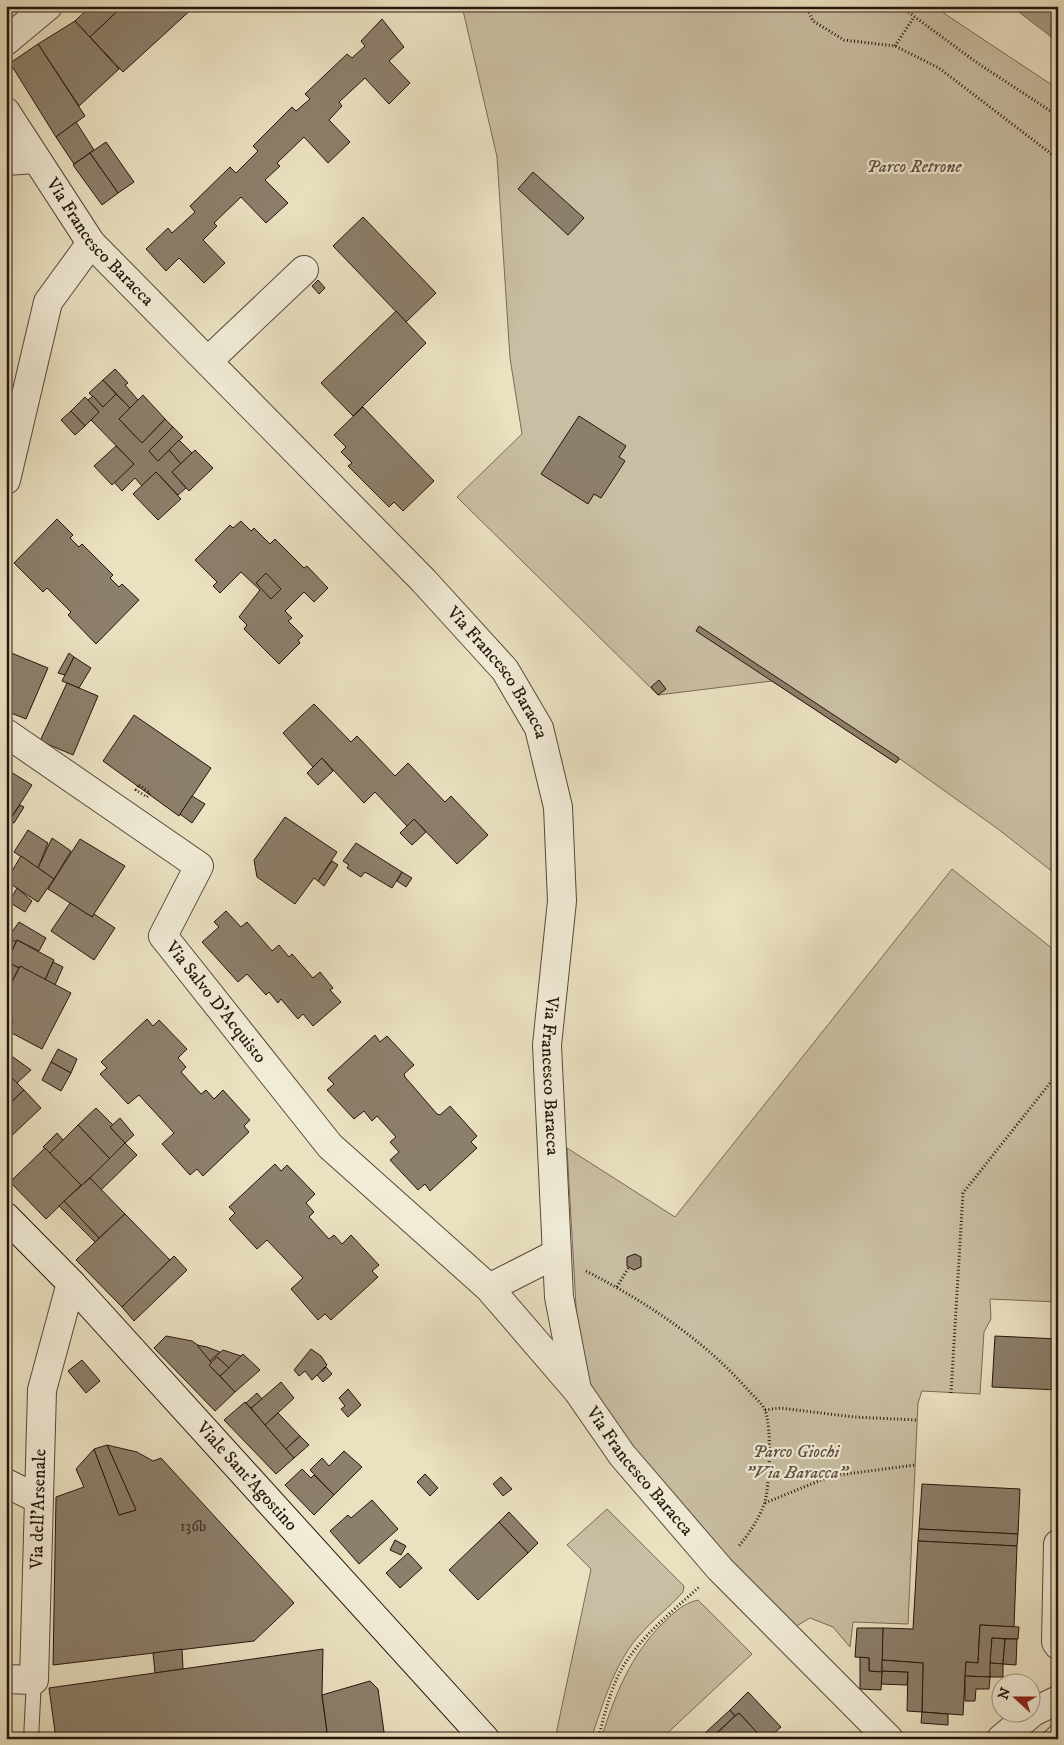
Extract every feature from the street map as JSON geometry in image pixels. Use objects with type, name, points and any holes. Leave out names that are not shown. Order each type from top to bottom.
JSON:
[{"type":"street","points":[[6,41],[48,6]]},
{"type":"street","name":"Via Francesco Baracca","points":[[6,112],[91,243],[423,580],[505,670],[539,728],[558,807],[562,901],[547,1044],[559,1297],[577,1390],[622,1455],[720,1569],[889,1739]]},
{"type":"street","points":[[6,162],[36,159]]},
{"type":"street","points":[[8,465],[48,302],[91,243]]},
{"type":"street","points":[[208,361],[304,270]]},
{"type":"street","name":"Via Salvo D'Acquisto","points":[[6,733],[199,866],[163,936],[330,1146],[489,1288]]},
{"type":"street","name":"Viale Sant'Agostino","points":[[6,1217],[71,1283],[485,1739]]},
{"type":"street","points":[[556,1254],[489,1288],[577,1390]]},
{"type":"street","name":"Via dell'Arsenale","points":[[34,1680],[42,1390],[71,1283]]},
{"type":"street","points":[[6,1483],[38,1499]]},
{"type":"street","points":[[1058,1544],[1056,1642],[1058,1645]]},
{"type":"street","points":[[6,1679],[34,1680]]},
{"type":"street","points":[[1001,1739],[1033,1712],[1058,1700]]},
{"type":"lane","name":"Via dell'Arsenale","points":[[31,1739],[34,1680]]},
{"type":"lane","points":[[1048,1739],[1058,1730]]},
{"type":"path","points":[[806,6],[813,21],[844,40],[895,46],[939,68],[1058,159]]},
{"type":"path","points":[[900,6],[976,62],[1058,116]]},
{"type":"path","points":[[895,46],[914,17]]},
{"type":"path","points":[[951,1393],[963,1193],[1058,1073]]},
{"type":"path","points":[[556,1254],[636,1297],[682,1330],[729,1368],[765,1410],[769,1463],[764,1504],[750,1533],[720,1569],[662,1620],[625,1663],[611,1696],[598,1739]]},
{"type":"path","points":[[617,1287],[629,1267]]},
{"type":"path","points":[[765,1410],[780,1408],[854,1417],[917,1420]]},
{"type":"path","points":[[764,1504],[831,1476],[915,1465]]},
{"type":"green space","name":"Parco Retrone","points":[[462,6],[933,6],[1058,89],[1058,876],[998,829],[900,759],[896,763],[772,681],[658,695],[457,497],[522,434],[510,358],[497,157]]},
{"type":"green space","name":"Parco Giochi \"Via Baracca\"","points":[[952,869],[1058,953],[1058,1302],[990,1299],[991,1319],[984,1332],[980,1394],[922,1391],[918,1403],[908,1624],[853,1622],[850,1647],[833,1627],[810,1618],[793,1628],[629,1460],[588,1395],[577,1324],[567,1148],[675,1217]]},
{"type":"green space","points":[[607,1509],[684,1586],[683,1592],[642,1632],[621,1661],[604,1699],[591,1739],[555,1739],[591,1569],[567,1545]]},
{"type":"green space","points":[[698,1600],[752,1654],[661,1739],[601,1739],[618,1692],[641,1649],[675,1612],[683,1606]]},
{"type":"shaded area","points":[[1011,6],[1058,6],[1058,42]]},
{"type":"building","points":[[91,6],[123,6],[90,37],[75,21]]},
{"type":"building","points":[[123,6],[195,6],[123,72],[90,37]]},
{"type":"building","points":[[382,19],[404,47],[389,61],[410,83],[389,104],[365,78],[339,102],[342,106],[329,120],[350,142],[328,163],[304,137],[277,163],[280,166],[265,180],[288,203],[266,223],[241,197],[214,223],[217,226],[203,240],[225,263],[204,283],[179,258],[166,271],[146,249],[168,228],[172,233],[195,212],[190,206],[230,167],[236,173],[258,151],[253,146],[292,107],[296,111],[310,99],[305,94],[347,54],[352,58],[365,46],[361,41]]},
{"type":"building","points":[[75,21],[119,69],[79,106],[38,44]]},
{"type":"building","points":[[38,44],[85,116],[56,137],[10,63]]},
{"type":"building","points":[[76,122],[94,150],[74,164],[56,137]]},
{"type":"building","points":[[106,142],[134,182],[118,193],[90,153]]},
{"type":"building","points":[[90,153],[118,193],[102,205],[73,165]]},
{"type":"building","points":[[533,172],[584,218],[568,235],[518,189]]},
{"type":"building","points":[[363,217],[436,293],[406,322],[333,246]]},
{"type":"building","points":[[318,280],[325,288],[319,294],[312,286]]},
{"type":"building","points":[[396,311],[426,343],[353,416],[321,383]]},
{"type":"building","points":[[115,369],[128,383],[125,385],[138,400],[130,408],[103,380]]},
{"type":"building","points":[[103,380],[116,394],[103,407],[89,393]]},
{"type":"building","points":[[116,394],[130,408],[119,419],[142,443],[165,419],[173,427],[149,451],[158,461],[169,450],[181,464],[172,472],[186,488],[178,495],[156,472],[142,486],[135,478],[122,491],[114,482],[134,464],[91,420],[99,412],[88,400],[93,396],[103,407]]},
{"type":"building","points":[[143,395],[165,419],[142,443],[119,419]]},
{"type":"building","points":[[85,397],[99,412],[85,426],[71,411]]},
{"type":"building","points":[[363,407],[434,481],[403,511],[394,502],[389,507],[348,466],[352,463],[341,452],[346,447],[334,435]]},
{"type":"building","points":[[71,411],[85,426],[75,435],[61,420]]},
{"type":"building","points":[[579,416],[626,446],[619,457],[625,461],[601,498],[594,494],[588,504],[541,474]]},
{"type":"building","points":[[173,427],[183,437],[158,461],[149,451]]},
{"type":"building","points":[[179,440],[192,453],[181,464],[169,450]]},
{"type":"building","points":[[116,446],[134,464],[112,485],[94,466]]},
{"type":"building","points":[[195,450],[213,468],[189,491],[172,472]]},
{"type":"building","points":[[156,472],[181,499],[158,520],[133,494]]},
{"type":"building","points":[[57,519],[73,535],[70,538],[79,547],[82,544],[113,575],[110,578],[119,587],[122,584],[139,600],[96,644],[68,615],[71,612],[47,588],[43,592],[14,563]]},
{"type":"building","points":[[241,521],[251,531],[254,528],[270,544],[275,539],[304,568],[307,566],[328,588],[314,602],[304,592],[285,611],[292,618],[288,621],[303,636],[298,640],[300,643],[279,664],[244,629],[247,625],[239,617],[260,590],[241,572],[220,593],[213,586],[217,582],[195,560],[230,525],[233,528]]},
{"type":"building","points":[[266,573],[281,589],[271,599],[256,583]]},
{"type":"building","points":[[699,626],[899,758],[896,763],[696,631]]},
{"type":"building","points":[[9,652],[48,668],[26,719],[6,711],[6,658]]},
{"type":"building","points":[[69,653],[74,657],[65,675],[58,673]]},
{"type":"building","points":[[74,657],[91,668],[79,688],[62,681]]},
{"type":"building","points":[[659,680],[666,689],[658,695],[651,687]]},
{"type":"building","points":[[67,683],[98,696],[73,755],[40,741]]},
{"type":"building","points":[[314,704],[351,742],[357,736],[395,776],[408,763],[445,802],[451,796],[488,835],[457,864],[414,819],[407,826],[375,792],[364,803],[322,758],[313,767],[283,733]]},
{"type":"building","points":[[134,715],[211,768],[179,816],[103,761]]},
{"type":"building","points":[[322,758],[333,771],[318,785],[307,773]]},
{"type":"building","points":[[6,769],[32,785],[6,826]]},
{"type":"building","points":[[192,796],[205,804],[192,823],[180,814]]},
{"type":"building","points":[[20,805],[24,807],[14,823],[9,821]]},
{"type":"building","points":[[285,817],[337,852],[318,881],[314,878],[295,904],[257,877],[254,860]]},
{"type":"building","points":[[414,819],[426,832],[412,845],[400,833]]},
{"type":"building","points":[[28,830],[48,843],[38,868],[14,852]]},
{"type":"building","points":[[52,838],[71,851],[54,879],[38,868]]},
{"type":"building","points":[[80,839],[125,866],[92,917],[48,889]]},
{"type":"building","points":[[356,843],[402,872],[392,888],[365,872],[361,877],[347,868],[349,865],[343,861]]},
{"type":"building","points":[[21,856],[54,879],[38,902],[6,881]]},
{"type":"building","points":[[332,861],[338,865],[324,886],[318,881]]},
{"type":"building","points":[[402,872],[412,878],[406,887],[397,881]]},
{"type":"building","points":[[17,888],[32,901],[25,912],[9,902]]},
{"type":"building","points":[[70,903],[92,917],[94,914],[115,928],[94,960],[51,931]]},
{"type":"building","points":[[226,911],[241,927],[247,922],[272,951],[279,945],[289,957],[292,954],[313,978],[320,972],[333,988],[330,990],[341,1002],[313,1026],[303,1014],[298,1019],[281,999],[278,1003],[269,992],[266,995],[247,974],[238,982],[202,942],[219,927],[214,922]]},
{"type":"building","points":[[19,922],[46,938],[39,951],[6,936],[8,930],[12,932]]},
{"type":"building","points":[[6,936],[16,942],[6,964]]},
{"type":"building","points":[[17,940],[54,960],[45,980],[7,962]]},
{"type":"building","points":[[7,962],[19,968],[9,987],[6,985]]},
{"type":"building","points":[[53,962],[63,967],[55,985],[45,980]]},
{"type":"building","points":[[20,966],[71,993],[42,1049],[8,1031],[13,1021],[6,1018],[6,994]]},
{"type":"building","points":[[147,1019],[153,1026],[159,1020],[187,1049],[178,1058],[186,1067],[181,1072],[201,1094],[206,1090],[214,1099],[223,1090],[250,1120],[244,1126],[249,1132],[203,1176],[197,1169],[190,1175],[162,1144],[174,1133],[139,1095],[128,1104],[100,1074],[107,1068],[101,1062]]},
{"type":"building","points":[[375,1035],[380,1042],[387,1036],[414,1065],[404,1074],[405,1077],[437,1114],[440,1115],[450,1106],[477,1136],[471,1142],[477,1148],[430,1191],[425,1184],[418,1190],[390,1160],[399,1152],[390,1142],[396,1137],[377,1116],[372,1121],[364,1111],[354,1119],[327,1090],[334,1084],[328,1078]]},
{"type":"building","points":[[58,1049],[77,1059],[71,1073],[51,1062]]},
{"type":"building","points":[[6,1052],[31,1070],[17,1083],[6,1072]]},
{"type":"building","points":[[51,1062],[71,1073],[61,1091],[42,1080]]},
{"type":"building","points":[[6,1072],[24,1090],[6,1107]]},
{"type":"building","points":[[24,1090],[41,1108],[6,1141],[6,1107]]},
{"type":"building","points":[[96,1108],[113,1125],[110,1127],[125,1143],[110,1159],[78,1125]]},
{"type":"building","points":[[120,1118],[134,1135],[125,1143],[110,1127]]},
{"type":"building","points":[[78,1125],[110,1159],[81,1186],[50,1153]]},
{"type":"building","points":[[57,1133],[63,1140],[50,1153],[43,1147]]},
{"type":"building","points":[[125,1143],[137,1155],[101,1190],[90,1178]]},
{"type":"building","points":[[45,1148],[81,1185],[46,1219],[10,1182]]},
{"type":"building","points":[[275,1164],[281,1171],[287,1165],[315,1194],[306,1203],[314,1212],[309,1217],[329,1239],[334,1235],[342,1244],[351,1235],[379,1265],[372,1271],[378,1277],[331,1320],[325,1314],[318,1320],[291,1289],[303,1278],[267,1240],[257,1249],[229,1219],[235,1213],[229,1207]]},
{"type":"building","points":[[90,1178],[125,1214],[99,1238],[64,1201]]},
{"type":"building","points":[[64,1201],[99,1238],[95,1242],[59,1206]]},
{"type":"building","points":[[125,1214],[170,1260],[122,1307],[76,1260]]},
{"type":"building","points":[[635,1254],[641,1257],[641,1267],[634,1270],[627,1266],[627,1257]]},
{"type":"building","points":[[174,1256],[187,1270],[134,1321],[122,1307]]},
{"type":"building","points":[[166,1336],[192,1341],[199,1346],[212,1363],[209,1365],[235,1392],[215,1411],[154,1348]]},
{"type":"building","points":[[995,1336],[1058,1339],[1058,1390],[992,1387]]},
{"type":"building","points":[[197,1345],[207,1347],[220,1352],[210,1361]]},
{"type":"building","points":[[311,1349],[321,1356],[327,1365],[312,1380],[305,1371],[299,1376],[294,1370]]},
{"type":"building","points":[[223,1350],[241,1356],[229,1368],[217,1357],[212,1363],[210,1361]]},
{"type":"building","points":[[243,1354],[260,1370],[235,1392],[220,1376]]},
{"type":"building","points":[[217,1357],[229,1368],[220,1376],[209,1365]]},
{"type":"building","points":[[82,1360],[100,1381],[86,1393],[68,1371]]},
{"type":"building","points":[[326,1367],[332,1374],[323,1382],[317,1375]]},
{"type":"building","points":[[281,1382],[294,1398],[265,1425],[251,1408]]},
{"type":"building","points":[[348,1389],[361,1405],[348,1417],[341,1409],[345,1406],[339,1398]]},
{"type":"building","points":[[257,1393],[262,1399],[251,1408],[246,1403]]},
{"type":"building","points":[[245,1402],[294,1458],[276,1474],[224,1420]]},
{"type":"building","points":[[278,1413],[300,1436],[286,1449],[265,1425]]},
{"type":"building","points":[[300,1436],[309,1445],[294,1458],[286,1449]]},
{"type":"building","points":[[107,1445],[137,1452],[153,1461],[161,1458],[294,1603],[254,1641],[53,1665],[56,1497],[84,1487],[76,1469],[94,1449],[119,1515],[136,1510]]},
{"type":"building","points":[[107,1445],[136,1510],[119,1515],[94,1449]]},
{"type":"building","points":[[344,1451],[362,1467],[334,1495],[310,1470],[322,1458],[329,1466]]},
{"type":"building","points":[[302,1469],[311,1478],[314,1475],[334,1495],[314,1515],[285,1485]]},
{"type":"building","points":[[425,1474],[438,1488],[430,1496],[417,1482]]},
{"type":"building","points":[[501,1477],[512,1489],[503,1496],[493,1484]]},
{"type":"building","points":[[922,1484],[1020,1489],[1018,1534],[919,1529]]},
{"type":"building","points":[[372,1500],[398,1529],[359,1564],[330,1531],[348,1515],[351,1518]]},
{"type":"building","points":[[509,1512],[538,1543],[528,1553],[499,1522]]},
{"type":"building","points":[[499,1522],[528,1553],[478,1600],[449,1570]]},
{"type":"building","points":[[919,1529],[1018,1534],[1017,1546],[918,1541]]},
{"type":"building","points":[[395,1540],[406,1546],[401,1555],[390,1550]]},
{"type":"building","points":[[918,1541],[1017,1546],[1014,1627],[980,1625],[978,1663],[966,1662],[963,1715],[922,1712],[923,1663],[881,1660],[883,1628],[913,1629]]},
{"type":"building","points":[[408,1553],[422,1568],[400,1588],[386,1573]]},
{"type":"building","points":[[980,1625],[1019,1627],[1018,1639],[992,1638],[990,1677],[965,1676],[966,1662],[978,1663]]},
{"type":"building","points":[[857,1628],[883,1628],[882,1671],[908,1672],[907,1685],[881,1684],[882,1672],[869,1671],[869,1658],[855,1657]]},
{"type":"building","points":[[992,1638],[1005,1639],[1003,1664],[990,1663]]},
{"type":"building","points":[[1005,1639],[1017,1639],[1016,1665],[1003,1664]]},
{"type":"building","points":[[182,1649],[183,1669],[155,1673],[153,1653]]},
{"type":"building","points":[[323,1649],[322,1695],[328,1739],[56,1739],[49,1688]]},
{"type":"building","points":[[860,1657],[869,1658],[869,1671],[882,1672],[881,1690],[860,1689]]},
{"type":"building","points":[[882,1660],[923,1663],[922,1712],[907,1711],[908,1672],[882,1671]]},
{"type":"building","points":[[990,1663],[1003,1664],[1003,1672],[992,1672],[992,1677],[990,1677]]},
{"type":"building","points":[[965,1676],[990,1677],[989,1689],[976,1689],[975,1701],[965,1701]]},
{"type":"building","points":[[370,1681],[378,1689],[385,1739],[328,1739],[322,1695]]},
{"type":"building","points":[[748,1692],[781,1727],[768,1739],[763,1739],[739,1713],[735,1716],[730,1710]]},
{"type":"building","points":[[730,1710],[735,1716],[710,1739],[705,1733]]},
{"type":"building","points":[[922,1712],[948,1714],[948,1725],[921,1723]]},
{"type":"building","points":[[739,1713],[763,1739],[711,1739],[735,1716]]}]
